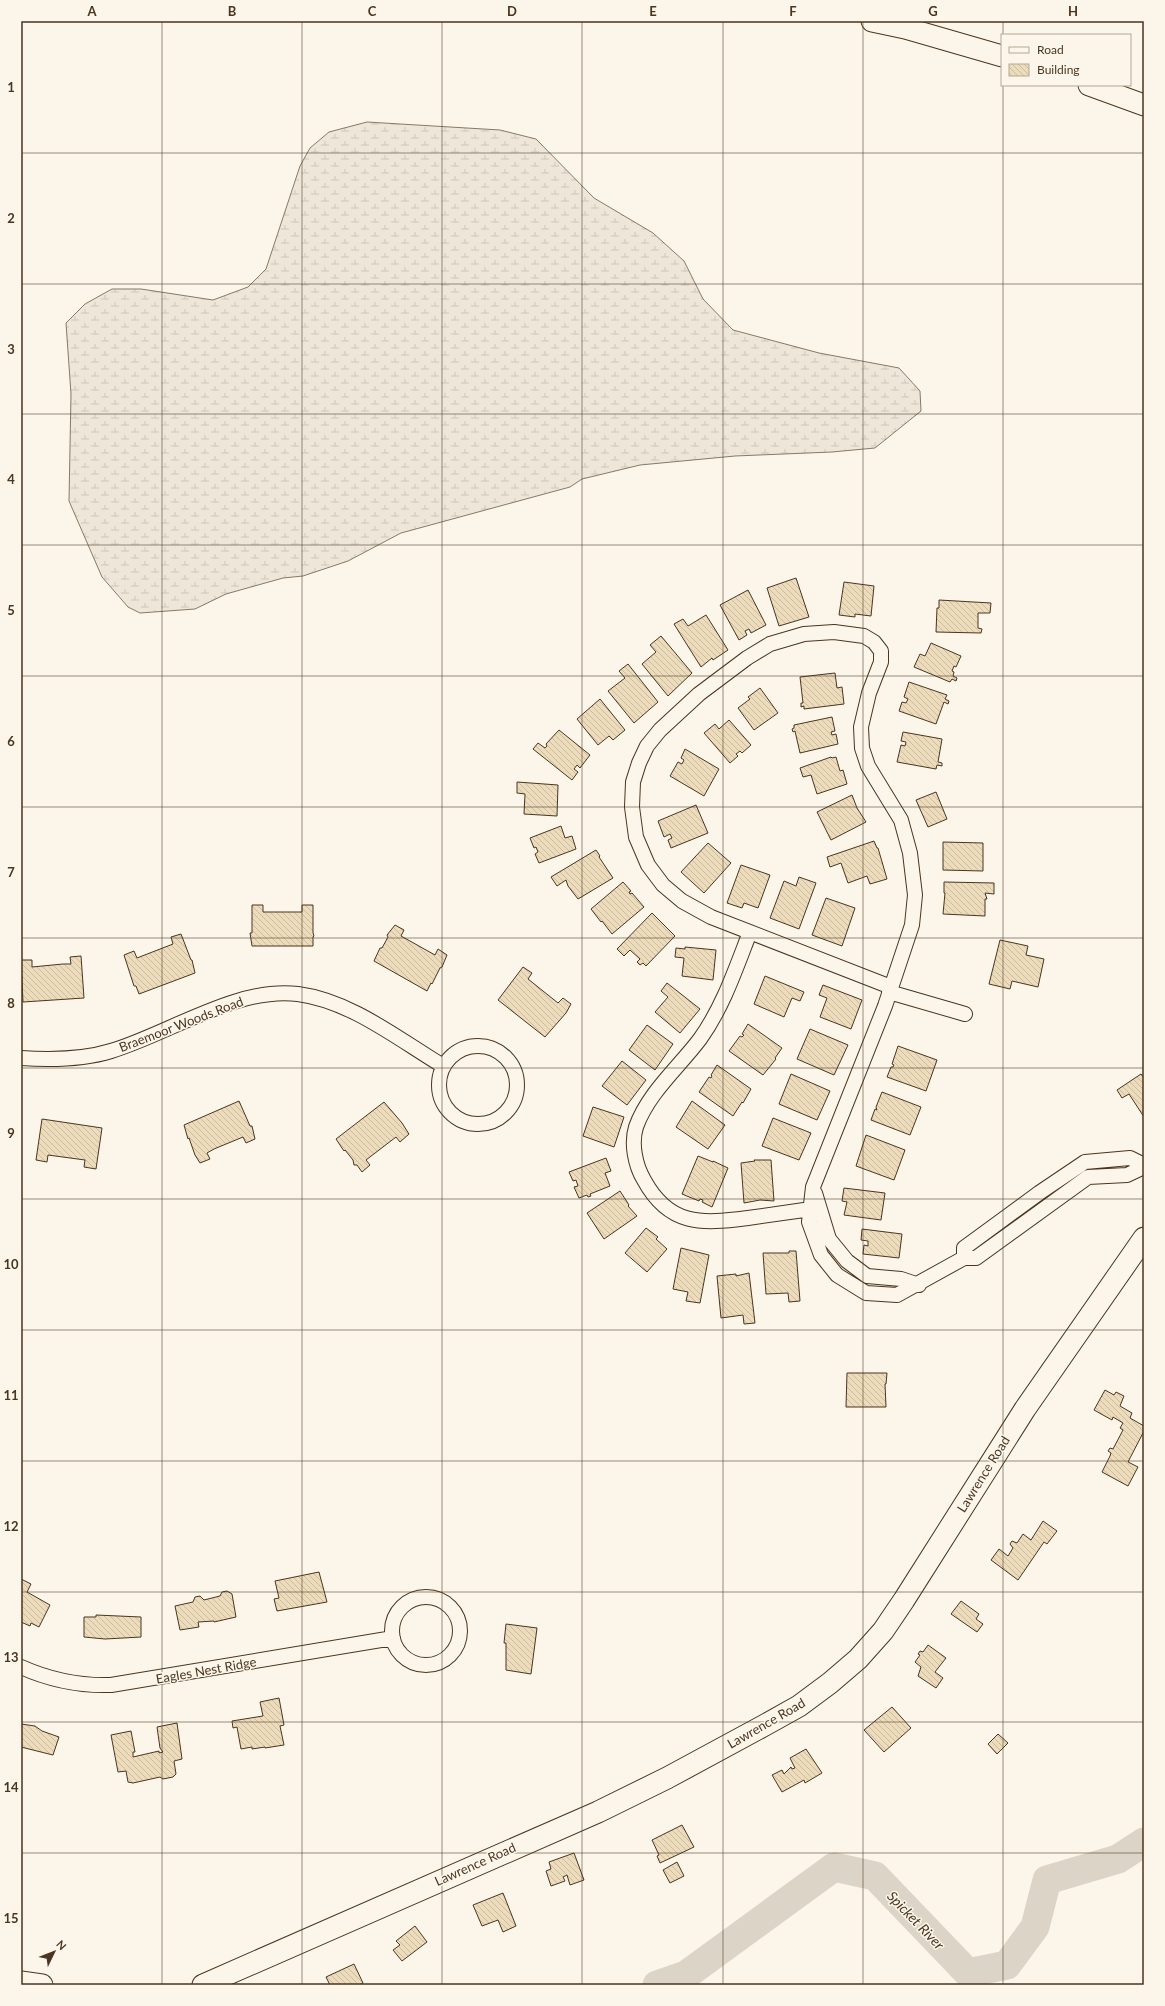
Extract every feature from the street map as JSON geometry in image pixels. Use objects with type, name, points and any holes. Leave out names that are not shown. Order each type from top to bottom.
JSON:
[{"type":"street","points":[[872,21],[905,28],[1001,56]]},
{"type":"street","points":[[1092,86],[1144,106]]},
{"type":"street","points":[[965,1014],[890,990],[711,917],[682,901],[662,885],[648,865],[636,837],[632,807],[633,782],[639,763],[647,746],[660,730],[699,694],[747,658],[770,644],[804,634],[834,632],[864,636],[874,642],[881,651],[881,662],[869,693],[861,727],[862,748],[868,766],[901,820],[910,853],[914,895],[912,925],[890,990],[813,1187],[809,1222],[820,1255],[837,1275],[866,1293],[897,1295],[964,1258],[964,1248],[1039,1193],[1085,1162],[1130,1158],[1144,1166]]},
{"type":"street","points":[[750,932],[727,991],[714,1017],[700,1039],[645,1107],[636,1128],[634,1143],[637,1161],[641,1175],[651,1192],[664,1206],[678,1215],[693,1221],[710,1222],[811,1209]]},
{"type":"street","name":"Braemoor Woods Road","points":[[21,1058],[79,1057],[110,1052],[237,1001],[256,996],[297,994],[337,1005],[361,1017],[443,1066]]},
{"type":"street","points":[[479,1046],[495,1050],[507,1060],[515,1074],[517,1090],[512,1105],[501,1117],[485,1124],[471,1124],[459,1120],[446,1108],[439,1091],[439,1075],[443,1066],[449,1058],[464,1048],[479,1046]]},
{"type":"street","points":[[813,1187],[829,1239],[848,1261],[867,1276],[901,1279],[918,1284]]},
{"type":"street","name":"Lawrence Road","points":[[203,1985],[605,1808],[667,1778],[765,1725],[799,1706],[830,1684],[858,1659],[887,1625],[1025,1409],[1144,1240]]},
{"type":"street","points":[[422,1598],[442,1602],[452,1610],[459,1623],[459,1637],[454,1650],[450,1656],[437,1663],[424,1665],[410,1661],[399,1651],[393,1638],[393,1624],[399,1612],[409,1602],[422,1598]]},
{"type":"street","name":"Eagles Nest Ridge","points":[[21,1667],[34,1673],[68,1682],[95,1686],[111,1685],[393,1638]]},
{"type":"street","points":[[21,1982],[42,1985]]},
{"type":"green space","points":[[367,122],[500,130],[536,139],[594,198],[653,233],[684,261],[703,299],[733,330],[819,353],[899,368],[920,391],[921,411],[875,448],[832,452],[735,456],[640,465],[582,479],[570,487],[401,533],[348,561],[303,576],[283,578],[226,594],[195,609],[140,613],[128,607],[102,577],[69,501],[71,394],[66,323],[85,304],[112,289],[141,289],[213,300],[248,287],[266,269],[300,166],[310,148],[329,132]]},
{"type":"building","points":[[796,578],[809,617],[779,626],[767,588]]},
{"type":"building","points":[[844,582],[874,586],[871,616],[855,614],[855,617],[839,615]]},
{"type":"building","points":[[748,590],[766,625],[751,633],[749,629],[745,631],[747,635],[739,640],[720,605]]},
{"type":"building","points":[[939,600],[991,603],[990,613],[978,613],[978,628],[982,629],[981,633],[936,632],[937,608],[939,608]]},
{"type":"building","points":[[706,615],[728,650],[713,660],[712,658],[701,667],[674,624],[683,619],[688,626]]},
{"type":"building","points":[[661,636],[692,673],[668,696],[642,664],[656,652],[650,645]]},
{"type":"building","points":[[931,643],[961,656],[956,667],[954,666],[952,671],[954,672],[953,676],[957,678],[956,681],[952,679],[950,682],[914,667],[920,654],[925,656]]},
{"type":"building","points":[[628,664],[658,702],[634,723],[608,691],[625,678],[619,671]]},
{"type":"building","points":[[835,673],[837,688],[842,687],[844,704],[804,709],[804,706],[801,707],[801,703],[803,703],[800,677]]},
{"type":"building","points":[[909,682],[947,695],[945,699],[949,701],[948,704],[944,702],[936,724],[899,711],[902,702],[906,703],[908,699],[904,697]]},
{"type":"building","points":[[760,688],[778,713],[754,730],[738,708],[750,699],[748,697]]},
{"type":"building","points":[[600,699],[625,730],[613,740],[609,736],[598,745],[577,719]]},
{"type":"building","points":[[832,717],[835,731],[831,732],[832,735],[836,734],[838,744],[800,753],[795,731],[793,732],[792,729],[794,728],[794,725]]},
{"type":"building","points":[[729,720],[751,745],[742,753],[740,751],[736,754],[738,756],[730,763],[704,733],[715,724],[719,729]]},
{"type":"building","points":[[559,730],[590,755],[580,768],[577,765],[574,769],[578,772],[572,780],[533,749],[538,743],[545,748],[547,746],[546,744]]},
{"type":"building","points":[[903,732],[942,739],[938,762],[942,763],[942,766],[937,765],[936,769],[897,762],[901,745],[905,746],[906,742],[901,741]]},
{"type":"building","points":[[685,749],[719,769],[704,796],[670,776],[678,762],[682,764],[684,760],[681,758]]},
{"type":"building","points":[[831,757],[836,757],[840,771],[843,770],[847,784],[817,794],[811,775],[803,777],[800,768]]},
{"type":"building","points":[[517,782],[558,785],[557,816],[524,814],[525,794],[517,793]]},
{"type":"building","points":[[936,792],[947,819],[928,827],[916,800]]},
{"type":"building","points":[[852,795],[857,808],[866,822],[831,840],[817,812]]},
{"type":"building","points":[[696,805],[708,833],[671,848],[668,840],[672,838],[670,834],[664,837],[658,821]]},
{"type":"building","points":[[561,826],[565,838],[572,836],[576,849],[539,863],[535,854],[538,852],[536,847],[534,848],[530,838]]},
{"type":"building","points":[[874,841],[878,848],[887,879],[870,884],[867,876],[848,883],[841,863],[830,867],[827,857]]},
{"type":"building","points":[[943,842],[983,843],[983,871],[943,870]]},
{"type":"building","points":[[708,843],[731,863],[704,893],[681,872]]},
{"type":"building","points":[[596,850],[613,878],[578,899],[568,886],[566,880],[557,886],[551,877]]},
{"type":"building","points":[[741,865],[770,875],[758,908],[744,903],[742,908],[727,903]]},
{"type":"building","points":[[799,877],[816,883],[799,929],[770,918],[784,881],[796,886]]},
{"type":"building","points":[[623,882],[631,891],[629,892],[630,894],[632,893],[644,907],[612,934],[591,909]]},
{"type":"building","points":[[944,882],[994,883],[994,894],[985,893],[987,899],[985,899],[985,916],[943,914],[945,893]]},
{"type":"building","points":[[826,898],[855,908],[842,946],[812,935]]},
{"type":"building","points":[[252,905],[263,905],[263,912],[302,912],[302,905],[313,905],[313,946],[252,946],[250,933],[252,933]]},
{"type":"building","points":[[652,913],[675,936],[646,966],[643,963],[640,965],[637,962],[640,959],[630,950],[624,956],[617,949]]},
{"type":"building","points":[[395,925],[404,930],[401,936],[435,955],[438,949],[447,955],[442,967],[427,991],[374,961],[380,948],[382,948],[388,937],[387,935]]},
{"type":"building","points":[[181,934],[192,960],[195,973],[139,994],[136,986],[134,986],[124,955],[134,951],[137,958],[173,944],[171,937]]},
{"type":"building","points":[[1000,940],[1028,946],[1026,955],[1044,959],[1038,987],[1012,981],[1010,989],[989,984]]},
{"type":"building","points":[[685,947],[716,950],[713,980],[682,976],[684,958],[675,957],[676,948],[685,949]]},
{"type":"building","points":[[81,956],[84,998],[23,1002],[21,960],[32,960],[32,967],[71,964],[70,957]]},
{"type":"building","points":[[523,967],[532,973],[528,979],[558,1003],[563,998],[571,1004],[566,1013],[545,1037],[498,1000]]},
{"type":"building","points":[[765,976],[804,992],[800,1001],[792,998],[784,1017],[754,1004]]},
{"type":"building","points":[[667,983],[700,1009],[680,1033],[655,1012],[668,997],[661,991]]},
{"type":"building","points":[[823,985],[862,1000],[851,1029],[820,1017],[827,998],[819,995]]},
{"type":"building","points":[[748,1024],[782,1048],[775,1058],[776,1059],[763,1075],[729,1051],[740,1036],[742,1037],[744,1035],[742,1034]]},
{"type":"building","points":[[647,1025],[673,1044],[655,1070],[629,1050]]},
{"type":"building","points":[[810,1029],[848,1045],[834,1075],[797,1059]]},
{"type":"building","points":[[898,1046],[937,1060],[926,1091],[887,1077],[891,1067],[894,1065],[892,1064]]},
{"type":"building","points":[[622,1061],[646,1080],[627,1105],[602,1086]]},
{"type":"building","points":[[717,1065],[751,1089],[733,1116],[699,1092],[709,1077],[711,1078],[711,1075]]},
{"type":"building","points":[[791,1074],[830,1091],[817,1120],[779,1104]]},
{"type":"building","points":[[1141,1074],[1144,1078],[1144,1117],[1129,1094],[1122,1098],[1117,1090]]},
{"type":"building","points":[[882,1092],[921,1107],[910,1135],[871,1120],[875,1109],[877,1110],[876,1107]]},
{"type":"building","points":[[239,1101],[250,1126],[252,1126],[255,1139],[246,1143],[243,1137],[214,1149],[207,1153],[210,1159],[200,1163],[195,1155],[189,1138],[188,1139],[184,1125]]},
{"type":"building","points":[[692,1101],[725,1125],[708,1149],[676,1127]]},
{"type":"building","points":[[384,1102],[402,1123],[409,1134],[400,1142],[396,1137],[366,1160],[370,1165],[362,1172],[357,1165],[354,1165],[353,1160],[345,1150],[344,1151],[336,1139]]},
{"type":"building","points":[[593,1107],[624,1117],[614,1147],[583,1136]]},
{"type":"building","points":[[773,1118],[811,1133],[799,1160],[762,1146]]},
{"type":"building","points":[[42,1119],[102,1128],[96,1169],[84,1167],[85,1160],[48,1155],[47,1162],[36,1160]]},
{"type":"building","points":[[866,1135],[905,1150],[894,1180],[856,1166]]},
{"type":"building","points":[[698,1156],[728,1168],[712,1207],[702,1202],[703,1200],[700,1199],[699,1201],[682,1194]]},
{"type":"building","points":[[606,1158],[611,1171],[605,1173],[610,1186],[590,1194],[591,1196],[588,1197],[587,1195],[579,1198],[574,1187],[578,1186],[576,1180],[573,1181],[569,1172]]},
{"type":"building","points":[[754,1160],[771,1160],[774,1201],[760,1200],[744,1203],[741,1163],[755,1161]]},
{"type":"building","points":[[844,1188],[885,1193],[881,1220],[844,1215],[847,1202],[842,1201]]},
{"type":"building","points":[[620,1191],[629,1205],[628,1206],[637,1216],[604,1239],[587,1213]]},
{"type":"building","points":[[646,1228],[658,1237],[656,1239],[667,1249],[647,1272],[625,1253]]},
{"type":"building","points":[[862,1229],[902,1234],[899,1258],[863,1254],[864,1245],[868,1246],[868,1241],[861,1240]]},
{"type":"building","points":[[681,1248],[709,1255],[700,1303],[686,1301],[688,1292],[673,1289]]},
{"type":"building","points":[[789,1251],[796,1251],[800,1301],[789,1302],[788,1293],[766,1294],[763,1253],[789,1253]]},
{"type":"building","points":[[749,1273],[755,1323],[744,1324],[743,1315],[721,1318],[717,1276],[736,1274],[736,1276]]},
{"type":"building","points":[[847,1373],[887,1373],[885,1384],[886,1407],[846,1407]]},
{"type":"building","points":[[1105,1390],[1114,1395],[1116,1392],[1124,1396],[1120,1406],[1132,1413],[1130,1418],[1144,1426],[1144,1431],[1128,1462],[1138,1467],[1128,1486],[1102,1472],[1111,1453],[1108,1451],[1110,1448],[1113,1449],[1123,1430],[1120,1428],[1123,1423],[1113,1417],[1112,1420],[1094,1410]]},
{"type":"building","points":[[1043,1521],[1057,1531],[1047,1544],[1044,1542],[1018,1580],[991,1560],[999,1549],[1008,1556],[1013,1548],[1010,1544],[1012,1541],[1017,1543],[1023,1534],[1031,1540]]},
{"type":"building","points":[[319,1572],[327,1602],[277,1611],[274,1599],[279,1598],[275,1581]]},
{"type":"building","points":[[21,1579],[31,1584],[27,1592],[50,1605],[39,1627],[31,1623],[30,1626],[21,1622]]},
{"type":"building","points":[[227,1591],[232,1594],[236,1617],[214,1622],[198,1622],[199,1627],[180,1630],[175,1606],[193,1602],[195,1597],[200,1596],[204,1600],[220,1596],[222,1592]]},
{"type":"building","points":[[961,1601],[979,1614],[976,1619],[983,1624],[977,1632],[951,1614]]},
{"type":"building","points":[[96,1615],[141,1617],[141,1637],[105,1639],[84,1637],[84,1617],[96,1617]]},
{"type":"building","points":[[506,1624],[537,1628],[531,1674],[506,1670],[506,1643],[504,1643]]},
{"type":"building","points":[[928,1645],[946,1658],[935,1672],[943,1678],[936,1688],[918,1676],[921,1667],[915,1662],[920,1655],[918,1654],[920,1651],[923,1652]]},
{"type":"building","points":[[279,1698],[284,1725],[280,1726],[284,1745],[265,1748],[252,1749],[252,1747],[241,1749],[237,1727],[233,1728],[232,1721],[263,1716],[260,1702]]},
{"type":"building","points":[[892,1707],[911,1728],[884,1752],[864,1730]]},
{"type":"building","points":[[177,1723],[182,1759],[174,1761],[176,1774],[173,1777],[163,1779],[160,1777],[133,1783],[128,1782],[126,1771],[118,1772],[111,1735],[131,1731],[135,1752],[133,1752],[133,1757],[159,1751],[159,1753],[163,1752],[160,1748],[157,1727]]},
{"type":"building","points":[[21,1724],[35,1726],[42,1731],[59,1737],[53,1755],[21,1747]]},
{"type":"building","points":[[998,1734],[1008,1743],[997,1754],[988,1744]]},
{"type":"building","points":[[806,1749],[822,1773],[805,1783],[804,1780],[782,1792],[772,1775],[782,1770],[784,1774],[791,1767],[792,1769],[795,1768],[790,1758]]},
{"type":"building","points":[[682,1825],[694,1847],[660,1863],[657,1856],[659,1855],[652,1840]]},
{"type":"building","points":[[574,1853],[584,1880],[570,1885],[567,1875],[563,1877],[565,1881],[551,1886],[546,1871],[551,1869],[549,1862]]},
{"type":"building","points":[[677,1862],[684,1876],[670,1883],[663,1870]]},
{"type":"building","points":[[503,1893],[516,1926],[503,1932],[498,1920],[482,1926],[473,1905]]},
{"type":"building","points":[[415,1926],[427,1942],[402,1961],[393,1950],[400,1945],[396,1941]]},
{"type":"building","points":[[354,1964],[363,1983],[359,1985],[330,1985],[326,1977]]},
{"type":"waterway","name":"Spicket River","points":[[657,1985],[686,1975],[834,1867],[875,1876],[968,1973],[1007,1965],[1035,1927],[1047,1880],[1118,1859],[1144,1842]]}]
